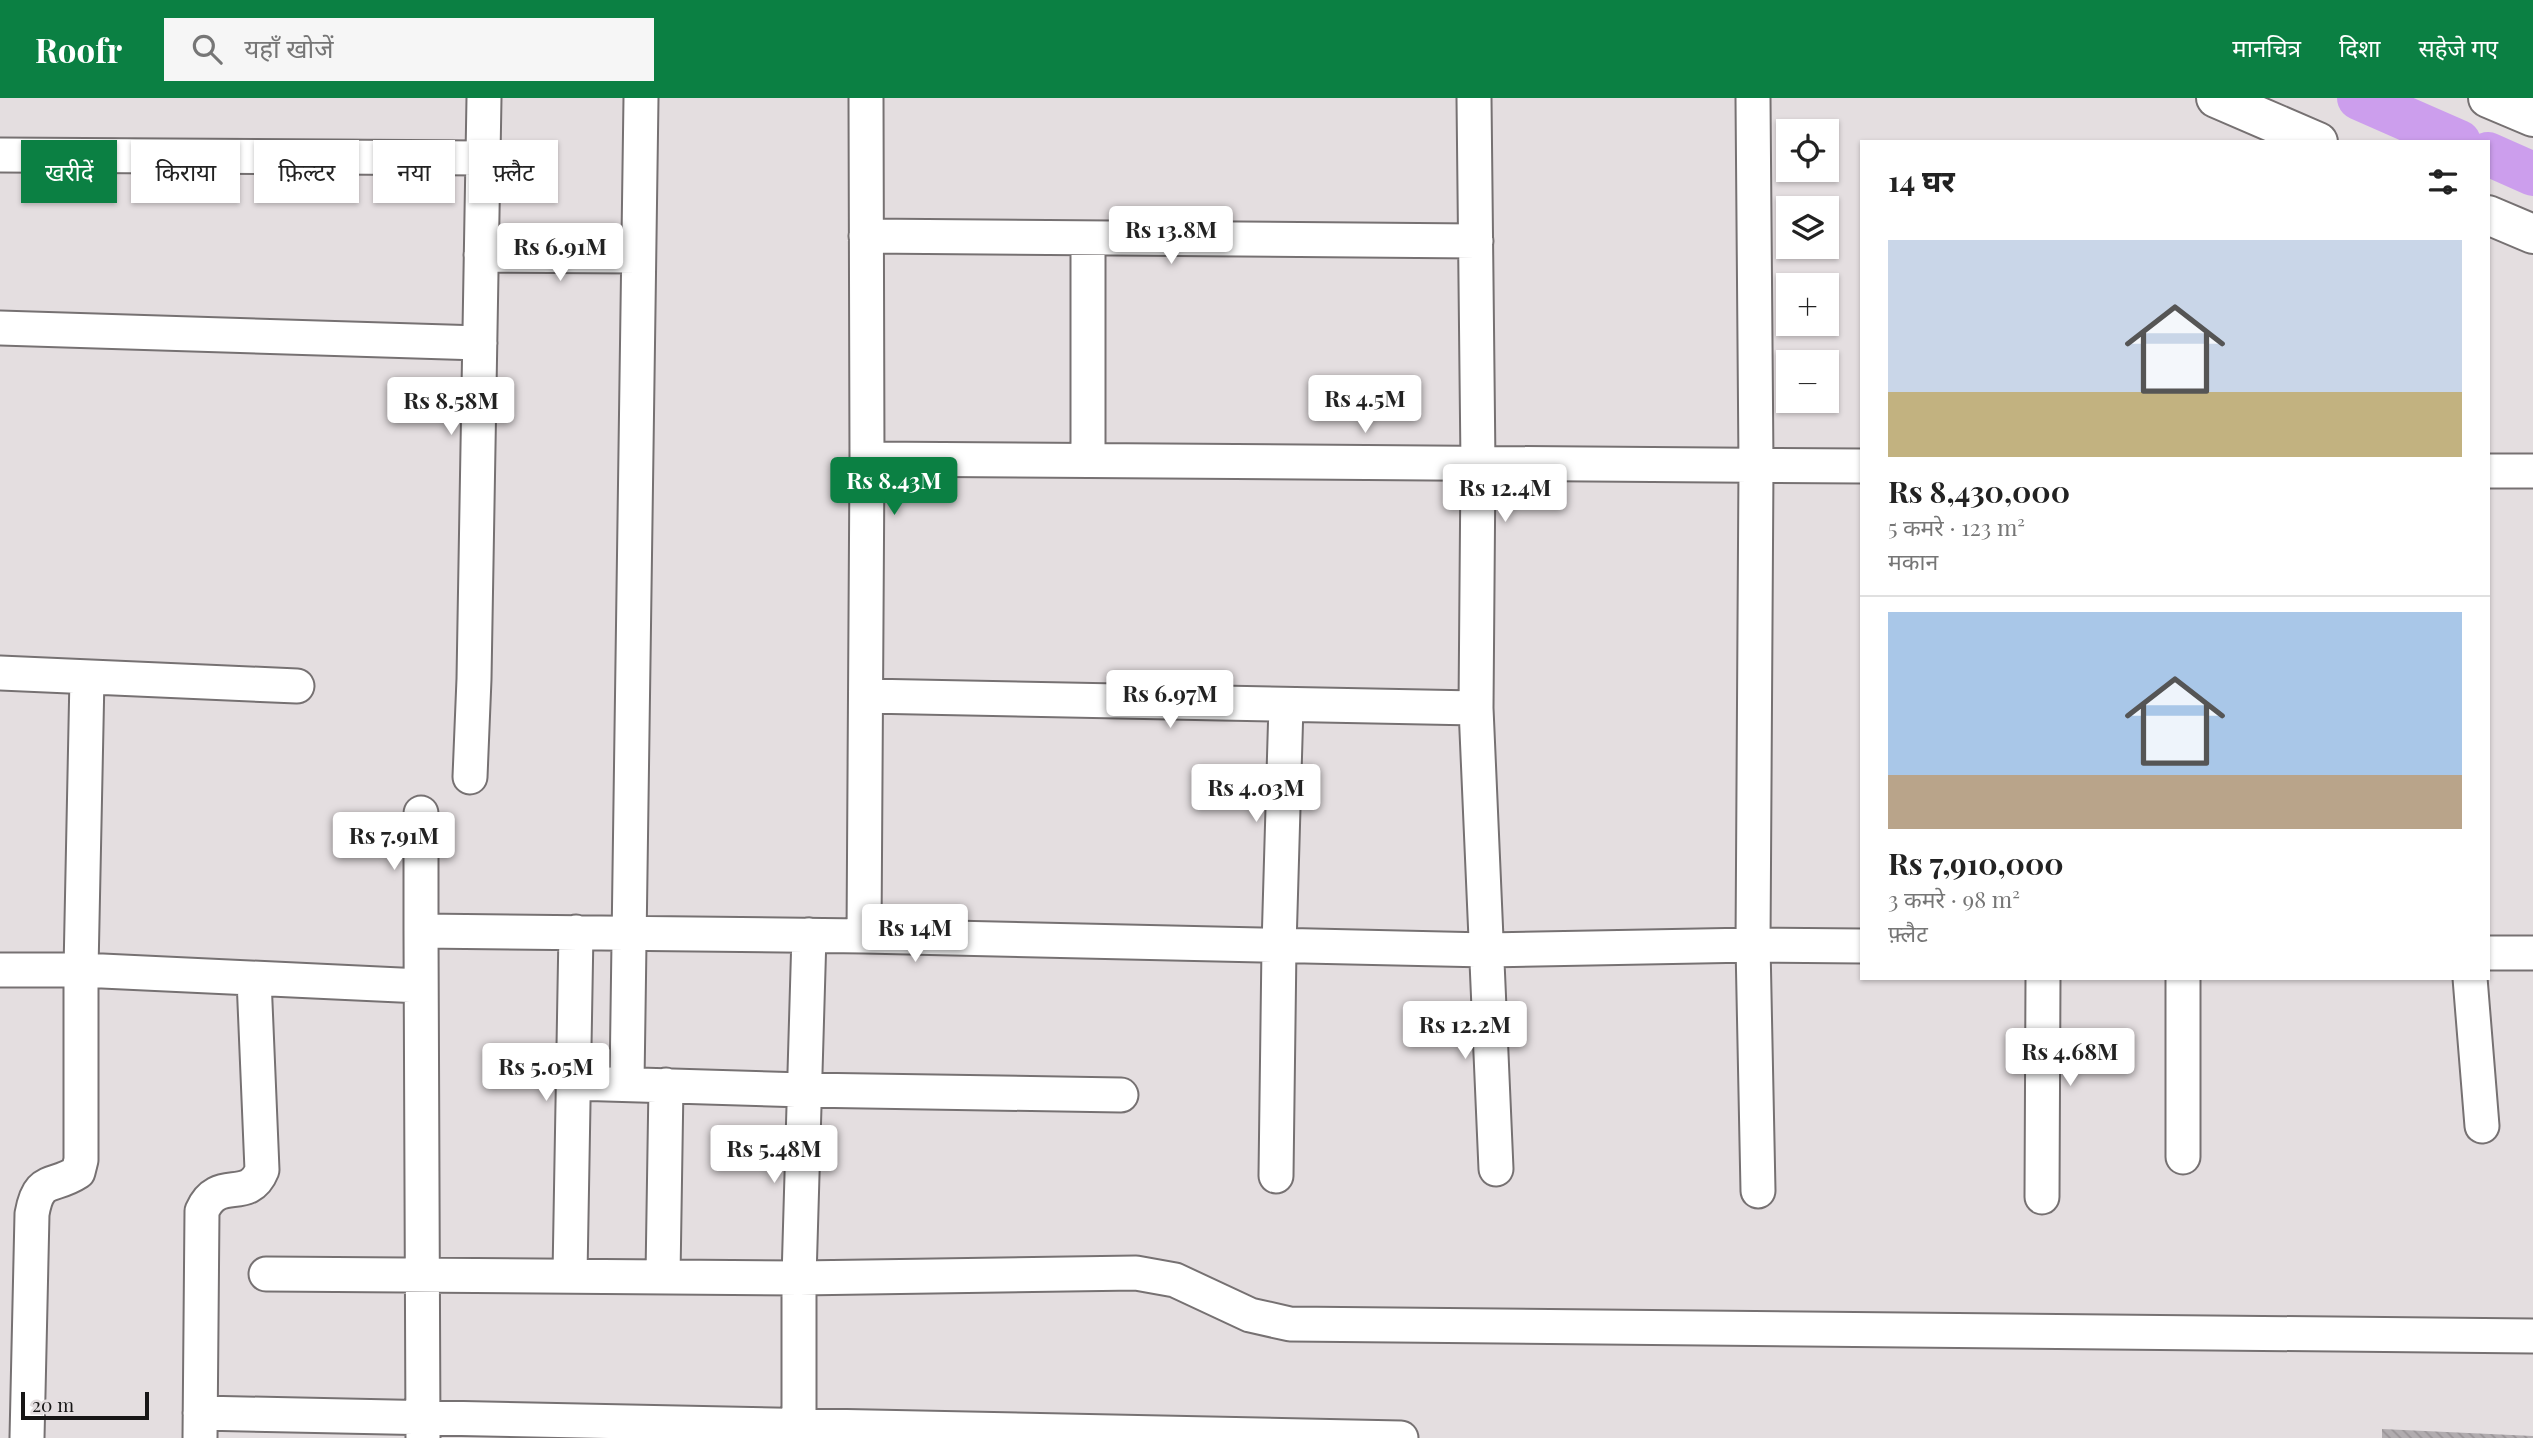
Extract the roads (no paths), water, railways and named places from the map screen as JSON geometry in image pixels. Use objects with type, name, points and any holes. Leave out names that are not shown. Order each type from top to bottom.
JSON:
[{"type":"street","points":[[483,140],[484,98]]},
{"type":"street","points":[[627,1083],[640,98]]},
{"type":"street","points":[[864,936],[866,98]]},
{"type":"street","points":[[1474,98],[1478,464],[1476,708],[1496,1169]]},
{"type":"street","points":[[1753,98],[1756,465],[1753,945],[1758,1191]]},
{"type":"street","points":[[2216,98],[2313,140]]},
{"type":"street","points":[[2488,98],[2533,117]]},
{"type":"street","points":[[0,155],[469,158]]},
{"type":"street","points":[[470,777],[482,203]]},
{"type":"street","points":[[2490,216],[2533,234]]},
{"type":"street","points":[[866,236],[1476,241]]},
{"type":"street","points":[[1088,238],[1088,460]]},
{"type":"street","points":[[481,255],[639,256]]},
{"type":"street","points":[[0,328],[480,343]]},
{"type":"street","points":[[867,459],[1860,466]]},
{"type":"street","points":[[2490,471],[2533,471]]},
{"type":"street","points":[[0,673],[297,686]]},
{"type":"street","points":[[27,1438],[32,1214],[35,1195],[46,1184],[69,1178],[78,1172],[81,1160],[80,970],[87,677]]},
{"type":"street","points":[[866,696],[1476,708]]},
{"type":"street","points":[[1276,1176],[1286,705]]},
{"type":"street","points":[[421,813],[423,1429]]},
{"type":"street","points":[[421,931],[809,935],[1488,950],[1753,945],[1860,946]]},
{"type":"street","points":[[570,1275],[576,932]]},
{"type":"street","points":[[799,1432],[799,1278],[809,935]]},
{"type":"street","points":[[2490,953],[2533,953]]},
{"type":"street","points":[[0,970],[80,970],[421,986]]},
{"type":"street","points":[[254,979],[262,1170],[257,1181],[243,1189],[217,1191],[207,1199],[202,1211],[200,1426],[1401,1438]]},
{"type":"street","points":[[2042,1197],[2043,980]]},
{"type":"street","points":[[2183,980],[2183,1157]]},
{"type":"street","points":[[2470,980],[2482,1126]]},
{"type":"street","points":[[573,1083],[1121,1095]]},
{"type":"street","points":[[663,1276],[666,1085]]},
{"type":"street","points":[[265,1274],[799,1278],[1136,1273],[1175,1280],[1250,1315],[1290,1324],[2533,1336]]},
{"type":"waterway","points":[[2359,98],[2454,140]]},
{"type":"waterway","points":[[2490,155],[2533,174]]}]
